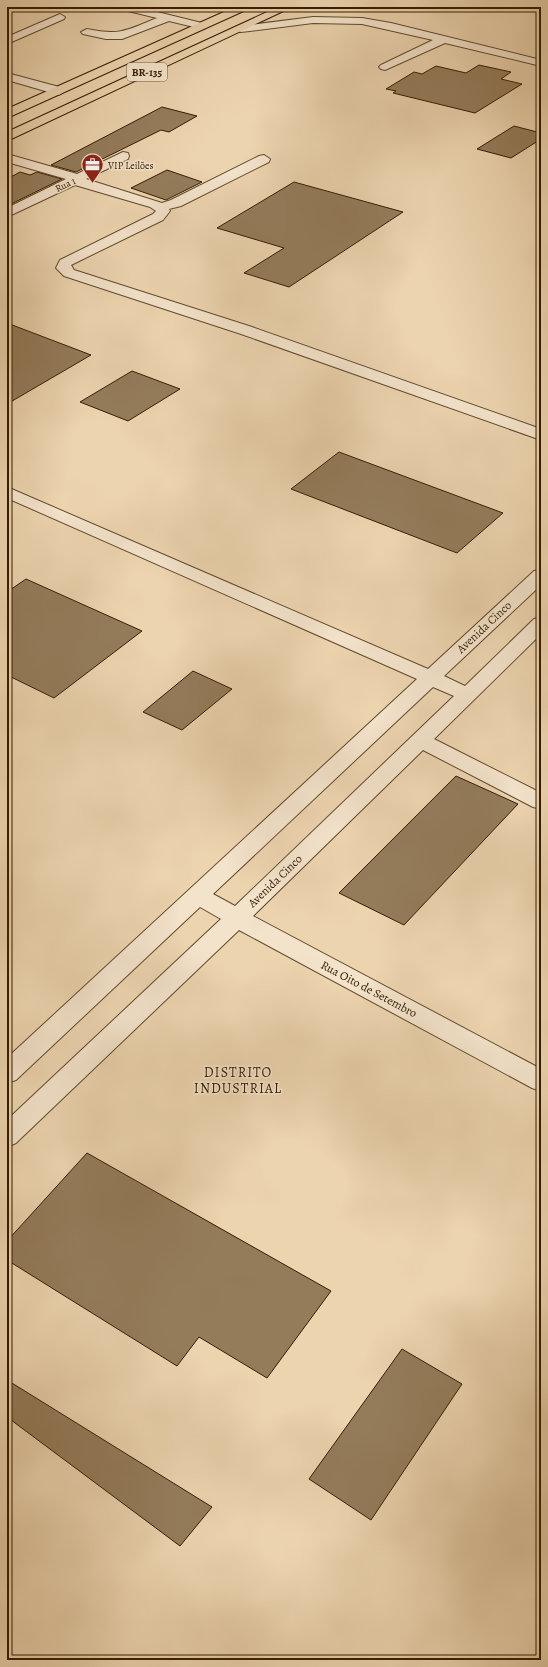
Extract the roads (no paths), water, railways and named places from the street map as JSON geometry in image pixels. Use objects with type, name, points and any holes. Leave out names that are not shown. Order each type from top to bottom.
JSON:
[{"type":"highway","name":"BR-135","points":[[7,114],[244,7]]},
{"type":"highway","name":"BR-135","points":[[7,137],[287,7]]},
{"type":"street","points":[[124,7],[202,26]]},
{"type":"street","points":[[299,10],[313,20]]},
{"type":"street","points":[[7,41],[60,17]]},
{"type":"street","points":[[86,32],[106,36],[122,36],[168,18]]},
{"type":"street","points":[[241,29],[313,20],[372,22],[541,64]]},
{"type":"street","points":[[385,68],[443,39]]},
{"type":"street","points":[[7,76],[59,91]]},
{"type":"street","name":"Rua 1","points":[[7,213],[123,156]]},
{"type":"street","points":[[7,158],[161,207],[176,203],[264,159]]},
{"type":"street","points":[[161,207],[163,213],[158,217],[64,263],[63,268],[68,273],[278,342],[541,435]]},
{"type":"street","points":[[7,492],[467,694]]},
{"type":"street","name":"Avenida Cinco","points":[[7,1074],[430,677],[541,575]]},
{"type":"street","name":"Avenida Cinco","points":[[7,1136],[237,918],[541,623]]},
{"type":"street","points":[[420,740],[541,802]]},
{"type":"street","name":"Rua Oito de Setembro","points":[[197,895],[237,918],[541,1081]]},
{"type":"place","name":"VIP Leilões","points":[[92,184]]},
{"type":"district","name":"DISTRITO INDUSTRIAL","points":[[238,1080]]}]
